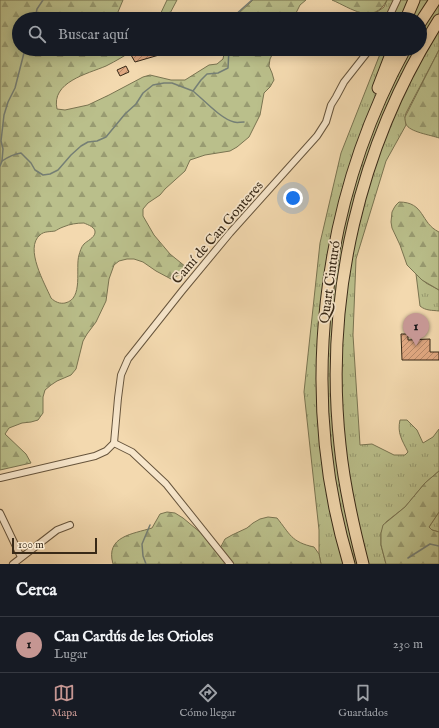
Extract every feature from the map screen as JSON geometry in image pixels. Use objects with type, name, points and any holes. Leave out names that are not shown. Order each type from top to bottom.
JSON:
[{"type":"highway","points":[[409,12],[414,0]]},
{"type":"highway","points":[[427,12],[435,0]]},
{"type":"highway","name":"Quart Cinturó","points":[[427,39],[439,20]]},
{"type":"highway","points":[[427,52],[439,32]]},
{"type":"highway","points":[[364,139],[369,114],[390,56]]},
{"type":"highway","name":"Quart Cinturó","points":[[349,564],[339,527],[329,472],[323,407],[323,344],[328,286],[340,221],[364,139],[389,80],[401,56]]},
{"type":"highway","name":"Quart Cinturó","points":[[363,564],[348,502],[337,420],[336,354],[340,302],[349,245],[358,205],[369,169],[387,120],[402,85],[417,56]]},
{"type":"highway","points":[[377,144],[393,119],[425,56]]},
{"type":"street","points":[[391,12],[397,0]]},
{"type":"street","name":"Camí de Can Gonteres","points":[[114,443],[121,375],[128,359],[230,233],[318,136],[326,122],[331,105],[344,82],[364,56]]},
{"type":"street","points":[[0,478],[95,456],[106,451],[114,443],[132,452],[166,484],[230,564]]},
{"type":"street","points":[[0,513],[21,557]]},
{"type":"street","points":[[13,564],[57,530],[70,525]]},
{"type":"green space","points":[[0,0],[123,0],[118,12],[12,12],[12,56],[124,56],[106,66],[72,80],[59,92],[57,109],[65,110],[88,105],[143,77],[150,75],[171,80],[185,80],[209,65],[217,64],[223,59],[224,56],[272,56],[269,66],[274,80],[264,93],[260,115],[249,137],[230,151],[205,155],[190,160],[185,171],[143,209],[143,216],[154,235],[170,254],[186,267],[183,273],[171,279],[143,262],[134,259],[119,261],[114,265],[109,279],[106,301],[96,322],[83,341],[76,369],[71,375],[57,381],[45,390],[43,397],[43,413],[38,420],[22,423],[9,428],[5,434],[26,454],[31,463],[0,470]],"holes":[[[84,223],[90,225],[94,229],[95,233],[92,238],[83,245],[80,251],[78,261],[78,282],[75,296],[65,303],[54,301],[51,298],[37,266],[34,248],[36,241],[43,233],[55,231],[71,224]]]},
{"type":"green space","points":[[167,0],[177,0],[171,12],[161,12]]},
{"type":"green space","points":[[253,0],[306,0],[300,5],[296,12],[240,12]]},
{"type":"green space","points":[[332,0],[387,0],[381,8],[375,12],[359,12]]},
{"type":"green space","points":[[387,0],[439,0],[439,50],[406,113],[406,125],[386,161],[356,259],[353,335],[360,445],[372,444],[394,455],[405,455],[408,452],[402,440],[399,429],[400,420],[407,420],[417,430],[423,443],[433,437],[439,429],[439,471],[425,483],[405,507],[386,522],[381,533],[381,545],[386,564],[321,564],[319,554],[319,530],[304,392],[320,243],[341,153],[379,56],[427,56],[427,12],[377,12],[384,7]]},
{"type":"green space","points":[[439,50],[439,138],[411,129],[406,124],[405,117]]},
{"type":"green space","points":[[399,202],[414,205],[428,224],[439,232],[439,290],[422,280],[407,265],[391,222],[392,212]]},
{"type":"green space","points":[[416,274],[426,283],[439,290],[439,311],[427,310],[420,306]]},
{"type":"green space","points":[[439,471],[439,512],[429,527],[432,530],[439,532],[439,564],[386,564],[381,545],[383,525],[405,507],[425,483]]},
{"type":"green space","points":[[167,512],[175,513],[183,518],[201,533],[218,552],[225,539],[247,528],[260,519],[268,517],[277,518],[292,537],[300,543],[314,547],[319,554],[321,564],[113,564],[113,547],[117,542],[129,535],[152,528],[160,514]]},
{"type":"green space","points":[[439,512],[439,532],[432,530],[429,527]]},
{"type":"building","points":[[132,56],[156,56],[135,62]]},
{"type":"building","points":[[126,66],[129,72],[120,76],[117,70]]},
{"type":"building","points":[[401,334],[408,334],[408,340],[430,339],[430,352],[439,352],[439,360],[402,360]]},
{"type":"waterway","points":[[36,12],[43,0]]},
{"type":"waterway","points":[[238,12],[252,0]]},
{"type":"waterway","points":[[0,166],[3,149],[1,141],[4,115],[8,102],[15,88],[23,56]]},
{"type":"waterway","points":[[2,161],[21,153],[31,163],[35,170],[43,175],[50,174],[58,170],[81,146],[88,142],[97,141],[106,137],[125,114],[136,104],[143,93],[153,85],[172,83],[193,91],[207,74],[218,73],[228,68],[229,56]]},
{"type":"waterway","points":[[193,91],[224,117],[235,122],[244,122]]},
{"type":"waterway","points":[[146,564],[143,556],[142,544],[150,525]]},
{"type":"waterway","points":[[408,558],[430,544],[439,546]]},
{"type":"place","name":"Can Cardús de les Orioles","points":[[416,346]]}]
